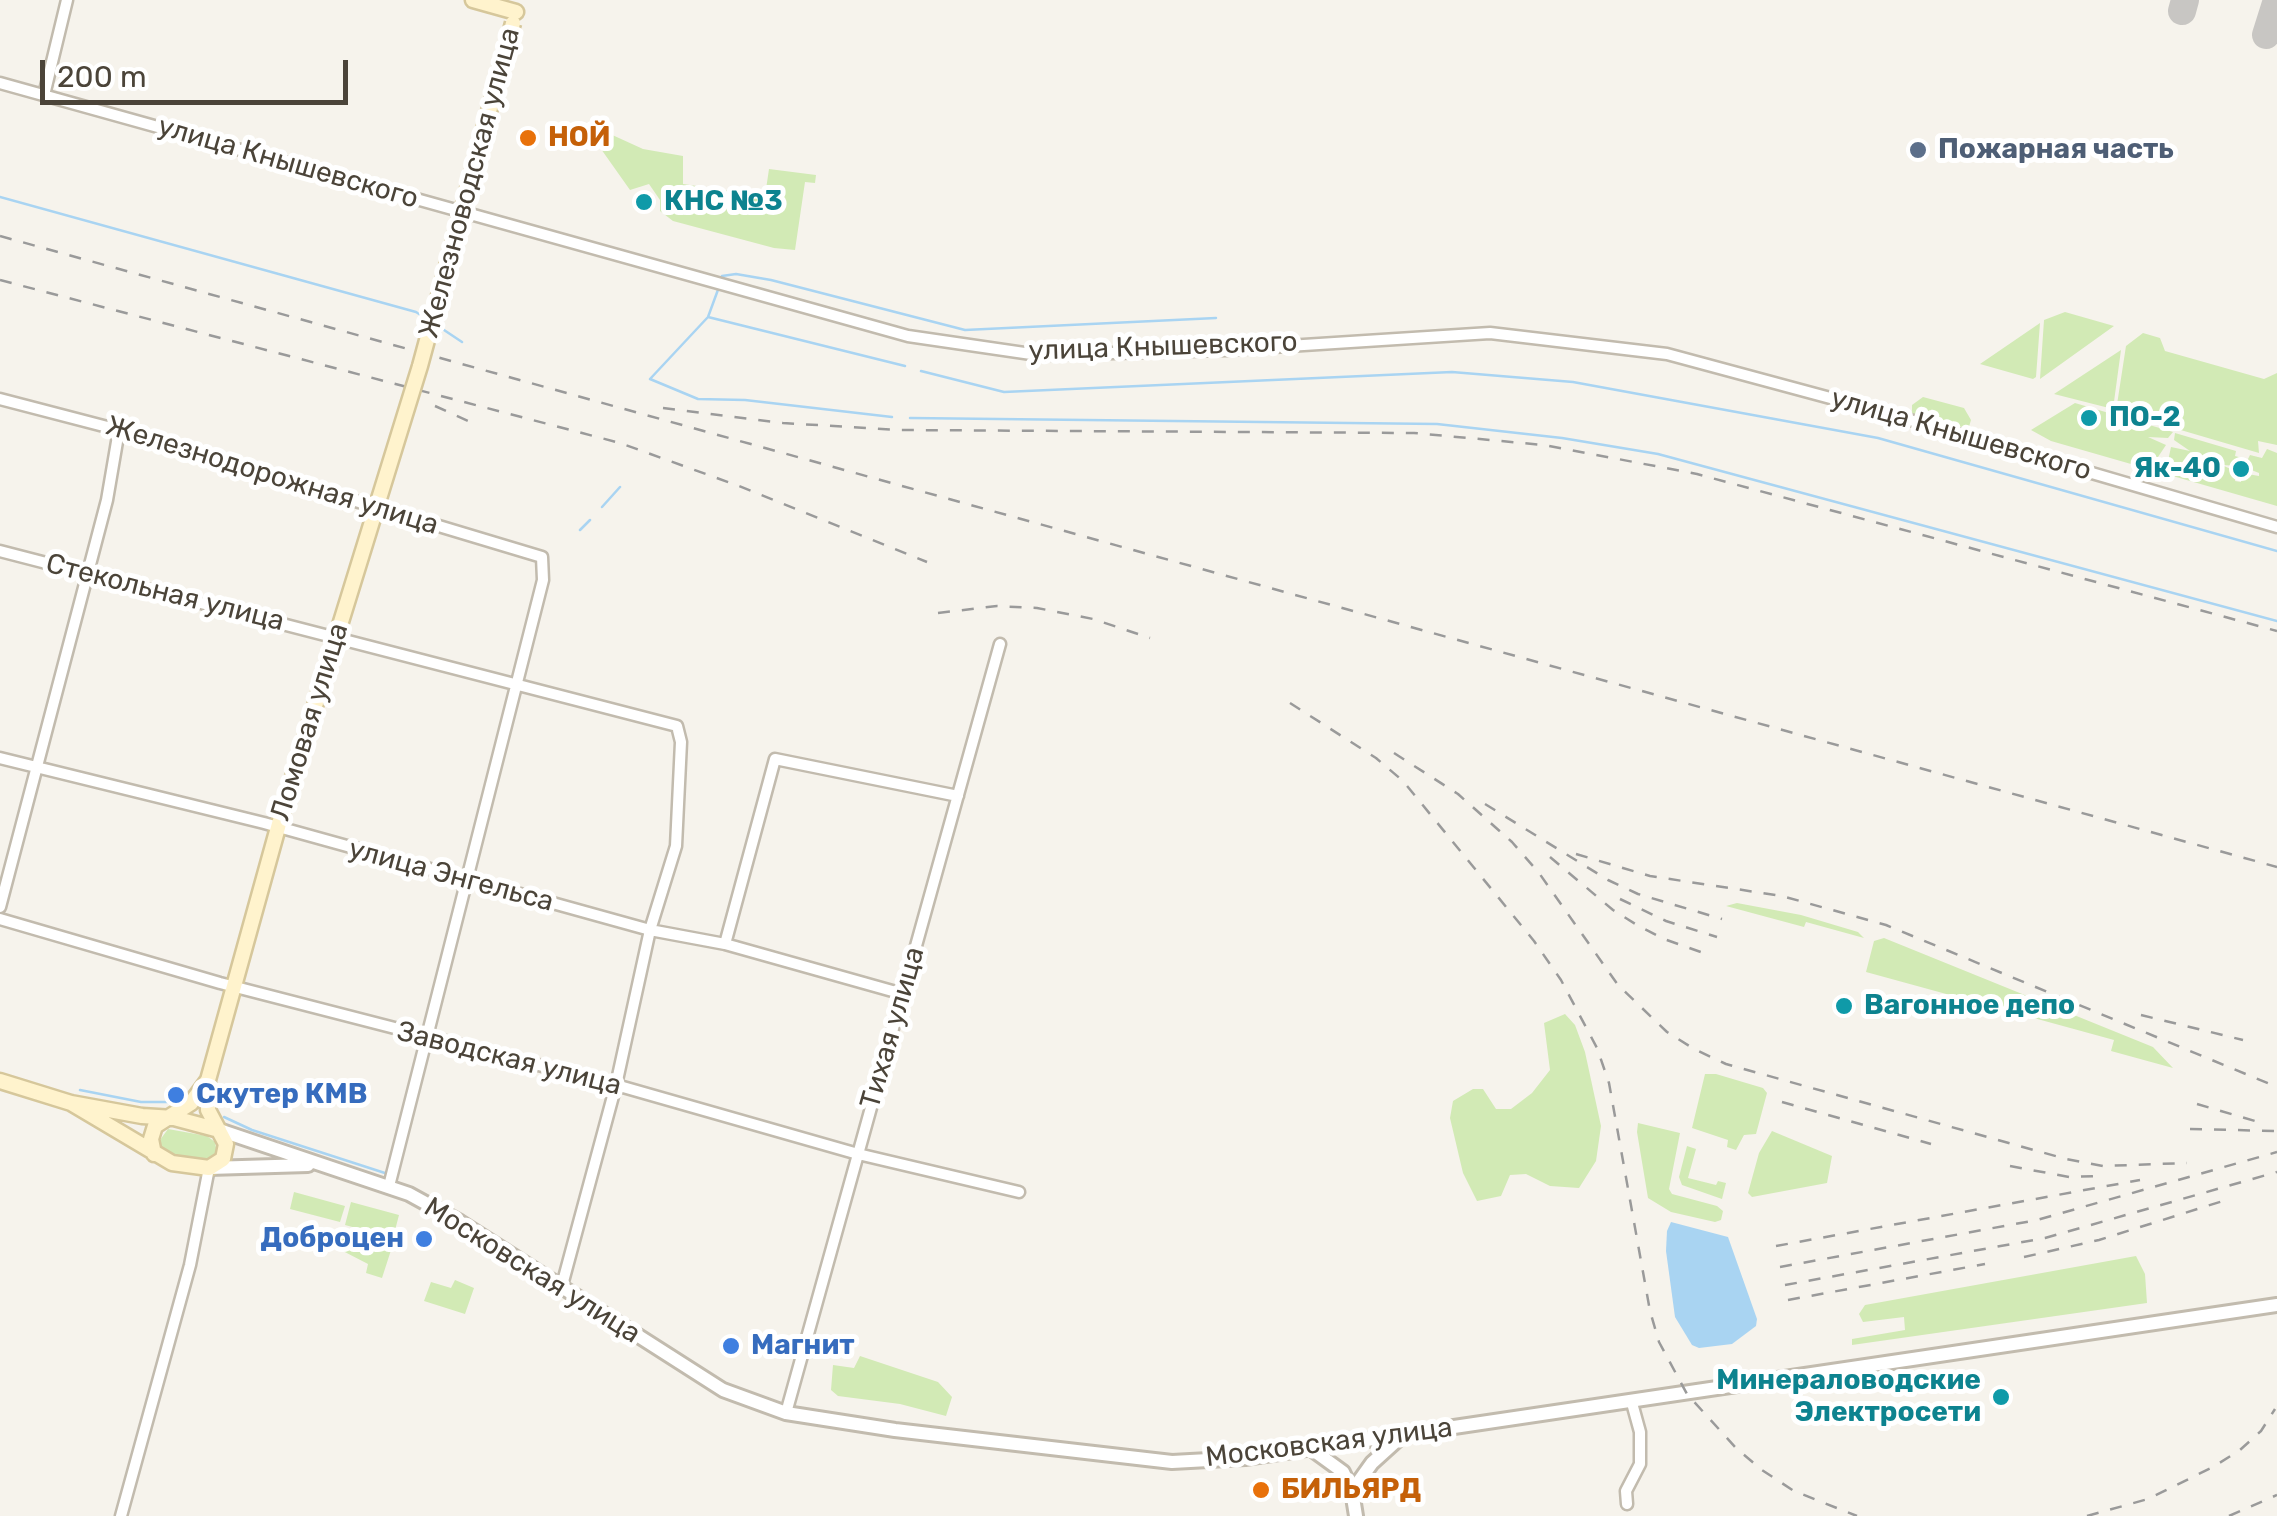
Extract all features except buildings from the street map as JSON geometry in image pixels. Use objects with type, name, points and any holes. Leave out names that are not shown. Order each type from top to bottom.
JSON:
[{"type":"main road","points":[[473,0],[516,12]]},
{"type":"main road","name":"Железноводская улица","points":[[420,366],[516,12]]},
{"type":"main road","name":"Ломовая улица","points":[[208,1080],[280,820],[420,366]]},
{"type":"main road","points":[[154,1154],[152,1130],[191,1103],[208,1080]]},
{"type":"main road","points":[[208,1080],[208,1110],[226,1144],[225,1156],[209,1168]]},
{"type":"main road","name":"Московская улица","points":[[0,1081],[70,1103],[166,1117],[219,1130]]},
{"type":"main road","name":"Московская улица","points":[[70,1103],[154,1154],[184,1166],[209,1168]]},
{"type":"street","points":[[44,95],[67,0]]},
{"type":"street","name":"улица Кнышевского","points":[[0,83],[908,336],[1038,355],[1226,350],[1490,332],[1667,354],[1886,412],[2277,527]]},
{"type":"street","name":"Железнодорожная улица","points":[[0,400],[119,430],[542,557],[543,580],[517,684]]},
{"type":"street","points":[[0,908],[106,500],[119,430]]},
{"type":"street","name":"Стекольная улица","points":[[0,550],[677,726],[681,742],[676,846],[650,930]]},
{"type":"street","name":"Тихая улица","points":[[786,1413],[1000,644]]},
{"type":"street","points":[[389,1186],[517,684]]},
{"type":"street","name":"улица Энгельса","points":[[0,758],[280,820],[466,881],[650,930],[725,944],[903,994]]},
{"type":"street","points":[[725,944],[774,759],[958,796]]},
{"type":"street","name":"Заводская улица","points":[[0,920],[858,1154],[1019,1192]]},
{"type":"street","points":[[560,1289],[616,1085],[650,930]]},
{"type":"street","name":"Московская улица","points":[[219,1130],[389,1186],[460,1222],[723,1390],[786,1413],[895,1430],[1172,1462],[1245,1458],[2277,1305]]},
{"type":"street","name":"Московская улица","points":[[209,1168],[320,1165]]},
{"type":"street","points":[[121,1516],[190,1265],[209,1168]]},
{"type":"street","points":[[1627,1504],[1626,1491],[1640,1464],[1640,1432],[1632,1402]]},
{"type":"street","points":[[1352,1491],[1372,1463],[1404,1434]]},
{"type":"street","points":[[1364,1439],[1374,1456],[1372,1463]]},
{"type":"street","points":[[1308,1448],[1324,1455],[1343,1472],[1352,1491],[1356,1516]]},
{"type":"green space","points":[[597,128],[643,149],[683,156],[683,184],[765,196],[769,169],[816,175],[815,183],[805,182],[795,250],[673,221],[660,211],[660,200],[649,184],[630,190],[589,132]]},
{"type":"green space","points":[[2065,312],[2114,326],[2040,379],[2044,320]]},
{"type":"green space","points":[[2040,323],[2036,377],[1980,364]]},
{"type":"green space","points":[[2143,333],[2160,338],[2165,351],[2264,379],[2277,373],[2277,445],[2258,441],[2259,453],[2116,411],[2126,346]]},
{"type":"green space","points":[[2121,350],[2113,409],[2054,394]]},
{"type":"green space","points":[[1923,397],[1964,408],[1971,420],[1968,430],[1912,414],[1912,405]]},
{"type":"green space","points":[[2075,403],[2173,432],[2168,438],[2148,437],[2166,445],[2158,457],[2168,461],[2171,447],[2190,451],[2174,440],[2175,433],[2236,451],[2235,456],[2242,458],[2239,466],[2222,465],[2237,472],[2235,481],[2241,482],[2242,473],[2259,476],[2244,467],[2250,455],[2262,458],[2267,449],[2277,453],[2277,506],[2051,441],[2031,430]]},
{"type":"green space","points":[[1737,903],[1801,915],[1858,932],[1864,938],[1726,906]]},
{"type":"green space","points":[[1884,938],[2153,1047],[2173,1068],[2111,1051],[2114,1040],[1866,972],[1874,941]]},
{"type":"green space","points":[[1565,1014],[1575,1025],[1585,1052],[1601,1126],[1596,1161],[1579,1188],[1550,1186],[1526,1174],[1510,1175],[1501,1196],[1477,1201],[1463,1173],[1450,1118],[1453,1101],[1473,1089],[1483,1089],[1496,1109],[1511,1109],[1532,1093],[1550,1070],[1544,1023]]},
{"type":"green space","points":[[1705,1074],[1763,1088],[1767,1093],[1756,1134],[1744,1135],[1736,1150],[1727,1147],[1728,1140],[1692,1128]]},
{"type":"green space","points":[[1638,1123],[1680,1133],[1669,1189],[1672,1194],[1717,1206],[1723,1211],[1721,1220],[1671,1212],[1648,1198]]},
{"type":"green space","points":[[168,1129],[207,1136],[215,1142],[217,1153],[202,1163],[171,1155],[161,1147],[160,1140]]},
{"type":"green space","points":[[1772,1131],[1832,1156],[1827,1183],[1752,1197],[1748,1193],[1759,1153]]},
{"type":"green space","points":[[1687,1146],[1696,1149],[1688,1178],[1716,1185],[1718,1181],[1726,1183],[1722,1199],[1682,1185],[1679,1177]]},
{"type":"green space","points":[[294,1192],[345,1206],[340,1222],[290,1209]]},
{"type":"green space","points":[[351,1202],[399,1215],[393,1238],[345,1225]]},
{"type":"green space","points":[[346,1230],[393,1244],[382,1278],[366,1273],[368,1264],[339,1249]]},
{"type":"green space","points":[[2136,1256],[2145,1274],[2147,1303],[1852,1345],[1852,1339],[1905,1330],[1904,1317],[1863,1322],[1859,1314],[1865,1305]]},
{"type":"green space","points":[[455,1280],[474,1288],[465,1314],[424,1301],[431,1282],[451,1288]]},
{"type":"green space","points":[[860,1356],[938,1382],[952,1397],[946,1416],[900,1404],[838,1396],[831,1390],[833,1365],[854,1368]]},
{"type":"water","points":[[1671,1222],[1728,1237],[1757,1319],[1756,1326],[1732,1344],[1699,1348],[1692,1345],[1675,1317],[1666,1251]]},
{"type":"waterway","points":[[0,197],[416,312],[427,319]]},
{"type":"waterway","points":[[721,279],[736,274],[771,280],[965,330],[1216,318]]},
{"type":"waterway","points":[[719,287],[708,317],[650,379],[698,399],[745,400],[892,417]]},
{"type":"waterway","points":[[708,317],[905,366]]},
{"type":"waterway","points":[[438,326],[462,342]]},
{"type":"waterway","points":[[921,371],[1004,392],[1452,372],[1573,382],[1878,438],[2277,551]]},
{"type":"waterway","points":[[910,418],[1437,424],[1562,438],[1658,454],[2277,621]]},
{"type":"waterway","points":[[602,507],[620,487]]},
{"type":"waterway","points":[[580,530],[590,520]]},
{"type":"waterway","points":[[80,1090],[141,1102],[174,1102]]},
{"type":"waterway","points":[[224,1117],[252,1130],[388,1174]]},
{"type":"taxiway","points":[[2182,11],[2185,0]]},
{"type":"taxiway","points":[[2266,35],[2277,0]]},
{"type":"railway","points":[[0,236],[2277,867]]},
{"type":"railway","points":[[0,280],[620,443],[927,562]]},
{"type":"railway","points":[[435,406],[468,421]]},
{"type":"railway","points":[[663,408],[783,423],[899,430],[1414,433],[1544,445],[1697,474],[2277,631]]},
{"type":"railway","points":[[938,613],[997,606],[1037,608],[1093,619],[1150,638]]},
{"type":"railway","points":[[1290,703],[1376,758],[1403,781],[1534,941],[1561,980],[1597,1048],[1609,1083],[1650,1311],[1659,1342],[1687,1394],[1736,1448],[1762,1470],[1794,1491],[1857,1516]]},
{"type":"railway","points":[[1394,753],[1458,794],[1512,842],[1539,873],[1618,985],[1667,1032],[1694,1049],[1726,1064],[2066,1159],[2103,1166],[2187,1163]]},
{"type":"railway","points":[[1485,804],[1608,880],[1638,894],[1722,919]]},
{"type":"railway","points":[[1576,854],[1650,876],[1782,896],[1886,925],[2277,1087]]},
{"type":"railway","points":[[1550,857],[1637,925],[1712,956]]},
{"type":"railway","points":[[1620,899],[1666,921],[1717,937]]},
{"type":"railway","points":[[2141,1015],[2243,1040]]},
{"type":"railway","points":[[1782,1102],[1931,1144]]},
{"type":"railway","points":[[2197,1104],[2262,1123]]},
{"type":"railway","points":[[2190,1129],[2277,1131]]},
{"type":"railway","points":[[1780,1267],[2037,1220],[2277,1152]]},
{"type":"railway","points":[[2010,1166],[2069,1177],[2100,1176]]},
{"type":"railway","points":[[1785,1285],[2045,1238],[2277,1172]]},
{"type":"railway","points":[[1776,1246],[2140,1180]]},
{"type":"railway","points":[[2024,1257],[2099,1240],[2226,1200]]},
{"type":"railway","points":[[1788,1300],[1985,1264]]},
{"type":"railway","points":[[2087,1516],[2148,1499],[2213,1467],[2261,1431],[2275,1409]]},
{"type":"railway","points":[[2229,1516],[2277,1495]]},
{"type":"place","name":"НОЙ","points":[[528,138]]},
{"type":"place","name":"Пожарная часть","points":[[1918,150]]},
{"type":"place","name":"КНС №3","points":[[644,202]]},
{"type":"place","name":"ПО-2","points":[[2089,418]]},
{"type":"place","name":"Як-40","points":[[2241,469]]},
{"type":"place","name":"Вагонное депо","points":[[1844,1006]]},
{"type":"place","name":"Скутер КМВ","points":[[176,1095]]},
{"type":"place","name":"Доброцен","points":[[424,1239]]},
{"type":"place","name":"Магнит","points":[[731,1346]]},
{"type":"place","name":"Минераловодские Электросети","points":[[2001,1397]]},
{"type":"place","name":"БИЛЬЯРД","points":[[1261,1490]]}]
